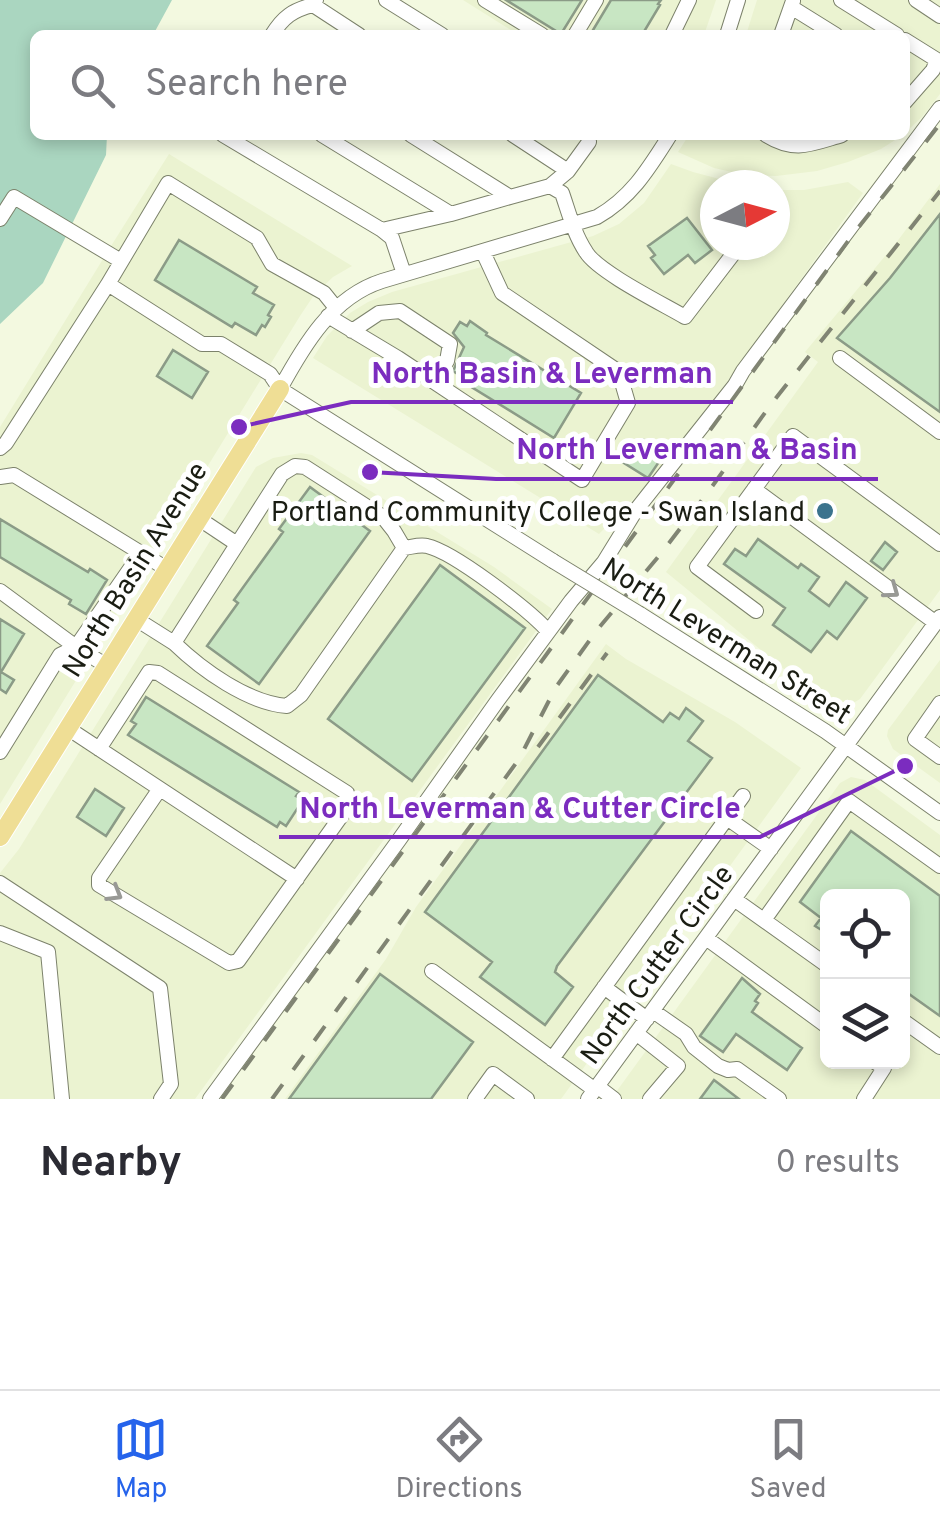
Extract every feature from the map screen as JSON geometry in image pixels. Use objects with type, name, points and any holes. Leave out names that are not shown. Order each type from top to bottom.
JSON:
[{"type":"main road","name":"North Basin Avenue","points":[[0,837],[280,389]]},
{"type":"street","points":[[386,0],[434,30]]},
{"type":"street","points":[[485,0],[534,30]]},
{"type":"street","points":[[578,30],[596,0]]},
{"type":"street","points":[[675,30],[690,0]]},
{"type":"street","points":[[729,30],[738,0]]},
{"type":"street","points":[[841,0],[888,30]]},
{"type":"street","points":[[916,0],[940,16]]},
{"type":"street","points":[[275,30],[282,18],[315,3],[352,30]]},
{"type":"street","points":[[783,30],[792,4],[829,30]]},
{"type":"street","points":[[910,43],[937,60],[910,97]]},
{"type":"street","points":[[910,82],[919,88]]},
{"type":"street","points":[[210,1099],[548,631],[604,562],[636,510],[735,386],[940,108]]},
{"type":"street","points":[[232,140],[382,230],[392,238],[404,274]]},
{"type":"street","points":[[330,140],[451,214]]},
{"type":"street","points":[[419,140],[510,197]]},
{"type":"street","points":[[522,140],[568,170]]},
{"type":"street","points":[[382,230],[550,186],[568,170],[589,140]]},
{"type":"street","name":"North Basin Avenue","points":[[280,389],[305,346],[332,312],[372,284],[572,226],[607,211],[634,190],[667,140]]},
{"type":"street","points":[[774,140],[784,146],[819,140]]},
{"type":"street","points":[[0,448],[108,284],[168,183],[256,238],[272,264],[324,293],[332,312],[352,330],[582,480],[628,403],[618,372],[502,293],[483,252]]},
{"type":"street","points":[[550,186],[562,193],[572,226],[588,256],[639,292],[686,317],[729,260]]},
{"type":"street","points":[[0,220],[14,197],[121,262]]},
{"type":"street","name":"North Leverman Street","points":[[108,284],[202,344],[221,344],[270,374],[280,389],[847,746],[940,813]]},
{"type":"street","points":[[352,330],[380,314],[400,311],[450,344],[447,361],[433,381]]},
{"type":"street","points":[[840,358],[940,432]]},
{"type":"street","points":[[756,611],[697,567],[792,436],[940,544]]},
{"type":"street","points":[[174,643],[288,468],[300,466],[383,517],[404,548]]},
{"type":"street","points":[[0,477],[14,475],[167,569]]},
{"type":"street","points":[[754,489],[938,620]]},
{"type":"street","points":[[198,518],[237,544]]},
{"type":"street","points":[[136,619],[174,643],[191,660],[255,699],[287,706],[301,694],[404,548],[423,544],[444,552],[534,616],[548,631]]},
{"type":"street","points":[[0,752],[60,655],[76,647],[141,553]]},
{"type":"street","points":[[0,591],[107,666]]},
{"type":"street","name":"North Cutter Circle","points":[[594,1092],[938,620]]},
{"type":"street","points":[[100,750],[149,672],[347,793],[349,805],[238,961],[229,963],[99,885],[99,878],[159,790]]},
{"type":"street","points":[[940,703],[915,738],[940,756]]},
{"type":"street","points":[[68,729],[297,879]]},
{"type":"street","points":[[552,1059],[744,796]]},
{"type":"street","points":[[764,920],[849,800],[940,866]]},
{"type":"street","points":[[728,818],[771,850]]},
{"type":"street","points":[[0,883],[160,988],[171,1084],[161,1099]]},
{"type":"street","points":[[734,899],[820,960]]},
{"type":"street","points":[[0,933],[48,952],[62,1099]]},
{"type":"street","points":[[706,938],[820,1021]]},
{"type":"street","points":[[432,971],[594,1092],[614,1099]]},
{"type":"street","points":[[604,987],[686,1034],[718,1066],[737,1069],[779,1099]]},
{"type":"street","points":[[910,1026],[940,1048]]},
{"type":"street","points":[[636,1033],[678,1066],[650,1099]]},
{"type":"street","points":[[864,1099],[883,1069]]},
{"type":"street","points":[[475,1099],[493,1074],[527,1099]]},
{"type":"shaded area","points":[[0,0],[172,0],[156,30],[30,30],[30,140],[107,140],[106,155],[43,283],[0,324]]},
{"type":"shaded area","points":[[463,0],[716,0],[706,30],[511,30]]},
{"type":"shaded area","points":[[757,0],[940,0],[940,94],[910,128],[910,30],[748,30]]},
{"type":"shaded area","points":[[686,140],[895,140],[881,149],[817,171],[790,174],[790,170],[714,168],[678,152]]},
{"type":"shaded area","points":[[169,154],[352,266],[314,295],[300,316],[0,804],[0,427],[103,259],[28,211],[10,183],[111,246]]},
{"type":"shaded area","points":[[671,164],[700,174],[700,260],[790,260],[790,190],[848,182],[863,193],[652,480],[599,534],[313,358],[327,336],[350,313],[368,302],[593,236],[619,224],[644,203]]},
{"type":"shaded area","name":"Portland Community College - Swan Island","points":[[940,184],[940,590],[860,699],[839,708],[829,706],[666,572],[818,362],[805,352]]},
{"type":"shaded area","points":[[312,455],[494,567],[552,609],[195,1099],[0,1099],[0,873],[19,849],[256,467],[273,458]]},
{"type":"shaded area","points":[[606,644],[735,722],[801,768],[561,1099],[285,1099],[386,959],[416,907]]},
{"type":"shaded area","points":[[940,660],[940,783],[893,749],[887,736]]},
{"type":"shaded area","points":[[851,777],[865,780],[940,835],[940,1099],[611,1099],[840,783]]},
{"type":"building","points":[[506,0],[582,0],[563,30],[555,30]]},
{"type":"building","points":[[611,0],[661,0],[645,30],[593,30]]},
{"type":"building","points":[[940,214],[940,412],[837,338]]},
{"type":"building","points":[[687,218],[700,235],[700,259],[695,263],[688,255],[664,274],[651,258],[655,255],[648,246]]},
{"type":"building","points":[[179,240],[257,287],[253,293],[274,305],[265,327],[262,325],[256,335],[235,323],[232,327],[155,280]]},
{"type":"building","points":[[470,321],[486,335],[581,393],[554,438],[465,383],[467,380],[453,371],[464,347],[453,333],[460,322],[467,326]]},
{"type":"building","points":[[173,350],[208,372],[192,398],[157,376]]},
{"type":"building","points":[[644,440],[665,453],[648,478],[624,463],[637,441],[642,444]]},
{"type":"building","points":[[310,487],[370,531],[259,684],[207,646],[238,603],[234,600],[283,532],[279,529]]},
{"type":"building","points":[[0,519],[107,580],[86,614],[69,604],[71,600],[0,557]]},
{"type":"building","points":[[758,539],[798,568],[801,564],[819,577],[809,591],[829,606],[846,582],[867,598],[837,639],[827,631],[811,652],[773,625],[785,608],[724,564],[735,549],[746,556]]},
{"type":"building","points":[[885,542],[897,552],[883,570],[871,561]]},
{"type":"building","points":[[440,565],[525,628],[412,781],[328,719]]},
{"type":"building","points":[[0,619],[24,634],[1,672],[14,680],[6,693],[0,689]]},
{"type":"building","points":[[598,675],[663,722],[670,713],[679,719],[686,708],[703,721],[688,741],[712,758],[557,966],[555,972],[573,987],[545,1025],[480,977],[492,962],[425,912]]},
{"type":"building","points":[[146,697],[299,792],[296,796],[303,800],[286,826],[280,822],[277,827],[128,735],[136,724],[131,721]]},
{"type":"building","points":[[95,789],[124,808],[106,836],[77,817]]},
{"type":"building","points":[[851,831],[940,896],[940,1016],[910,995],[910,889],[820,889],[820,917],[800,902]]},
{"type":"building","points":[[380,974],[473,1042],[431,1099],[289,1099]]},
{"type":"building","points":[[742,978],[760,994],[752,1012],[802,1048],[787,1070],[736,1034],[723,1052],[700,1036]]},
{"type":"building","points":[[714,1080],[739,1099],[700,1099]]},
{"type":"railway","points":[[222,1099],[854,233],[940,124]]},
{"type":"railway","points":[[272,1099],[519,759],[556,687],[597,630],[663,551],[772,403],[940,191]]},
{"type":"railway","points":[[538,747],[607,653]]},
{"type":"place","name":"North Basin & Leverman","points":[[239,427]]},
{"type":"place","name":"North Leverman & Basin","points":[[370,472]]},
{"type":"place","name":"Portland Community College - Swan Island","points":[[825,511]]},
{"type":"place","name":"North Leverman & Cutter Circle","points":[[905,766]]}]
